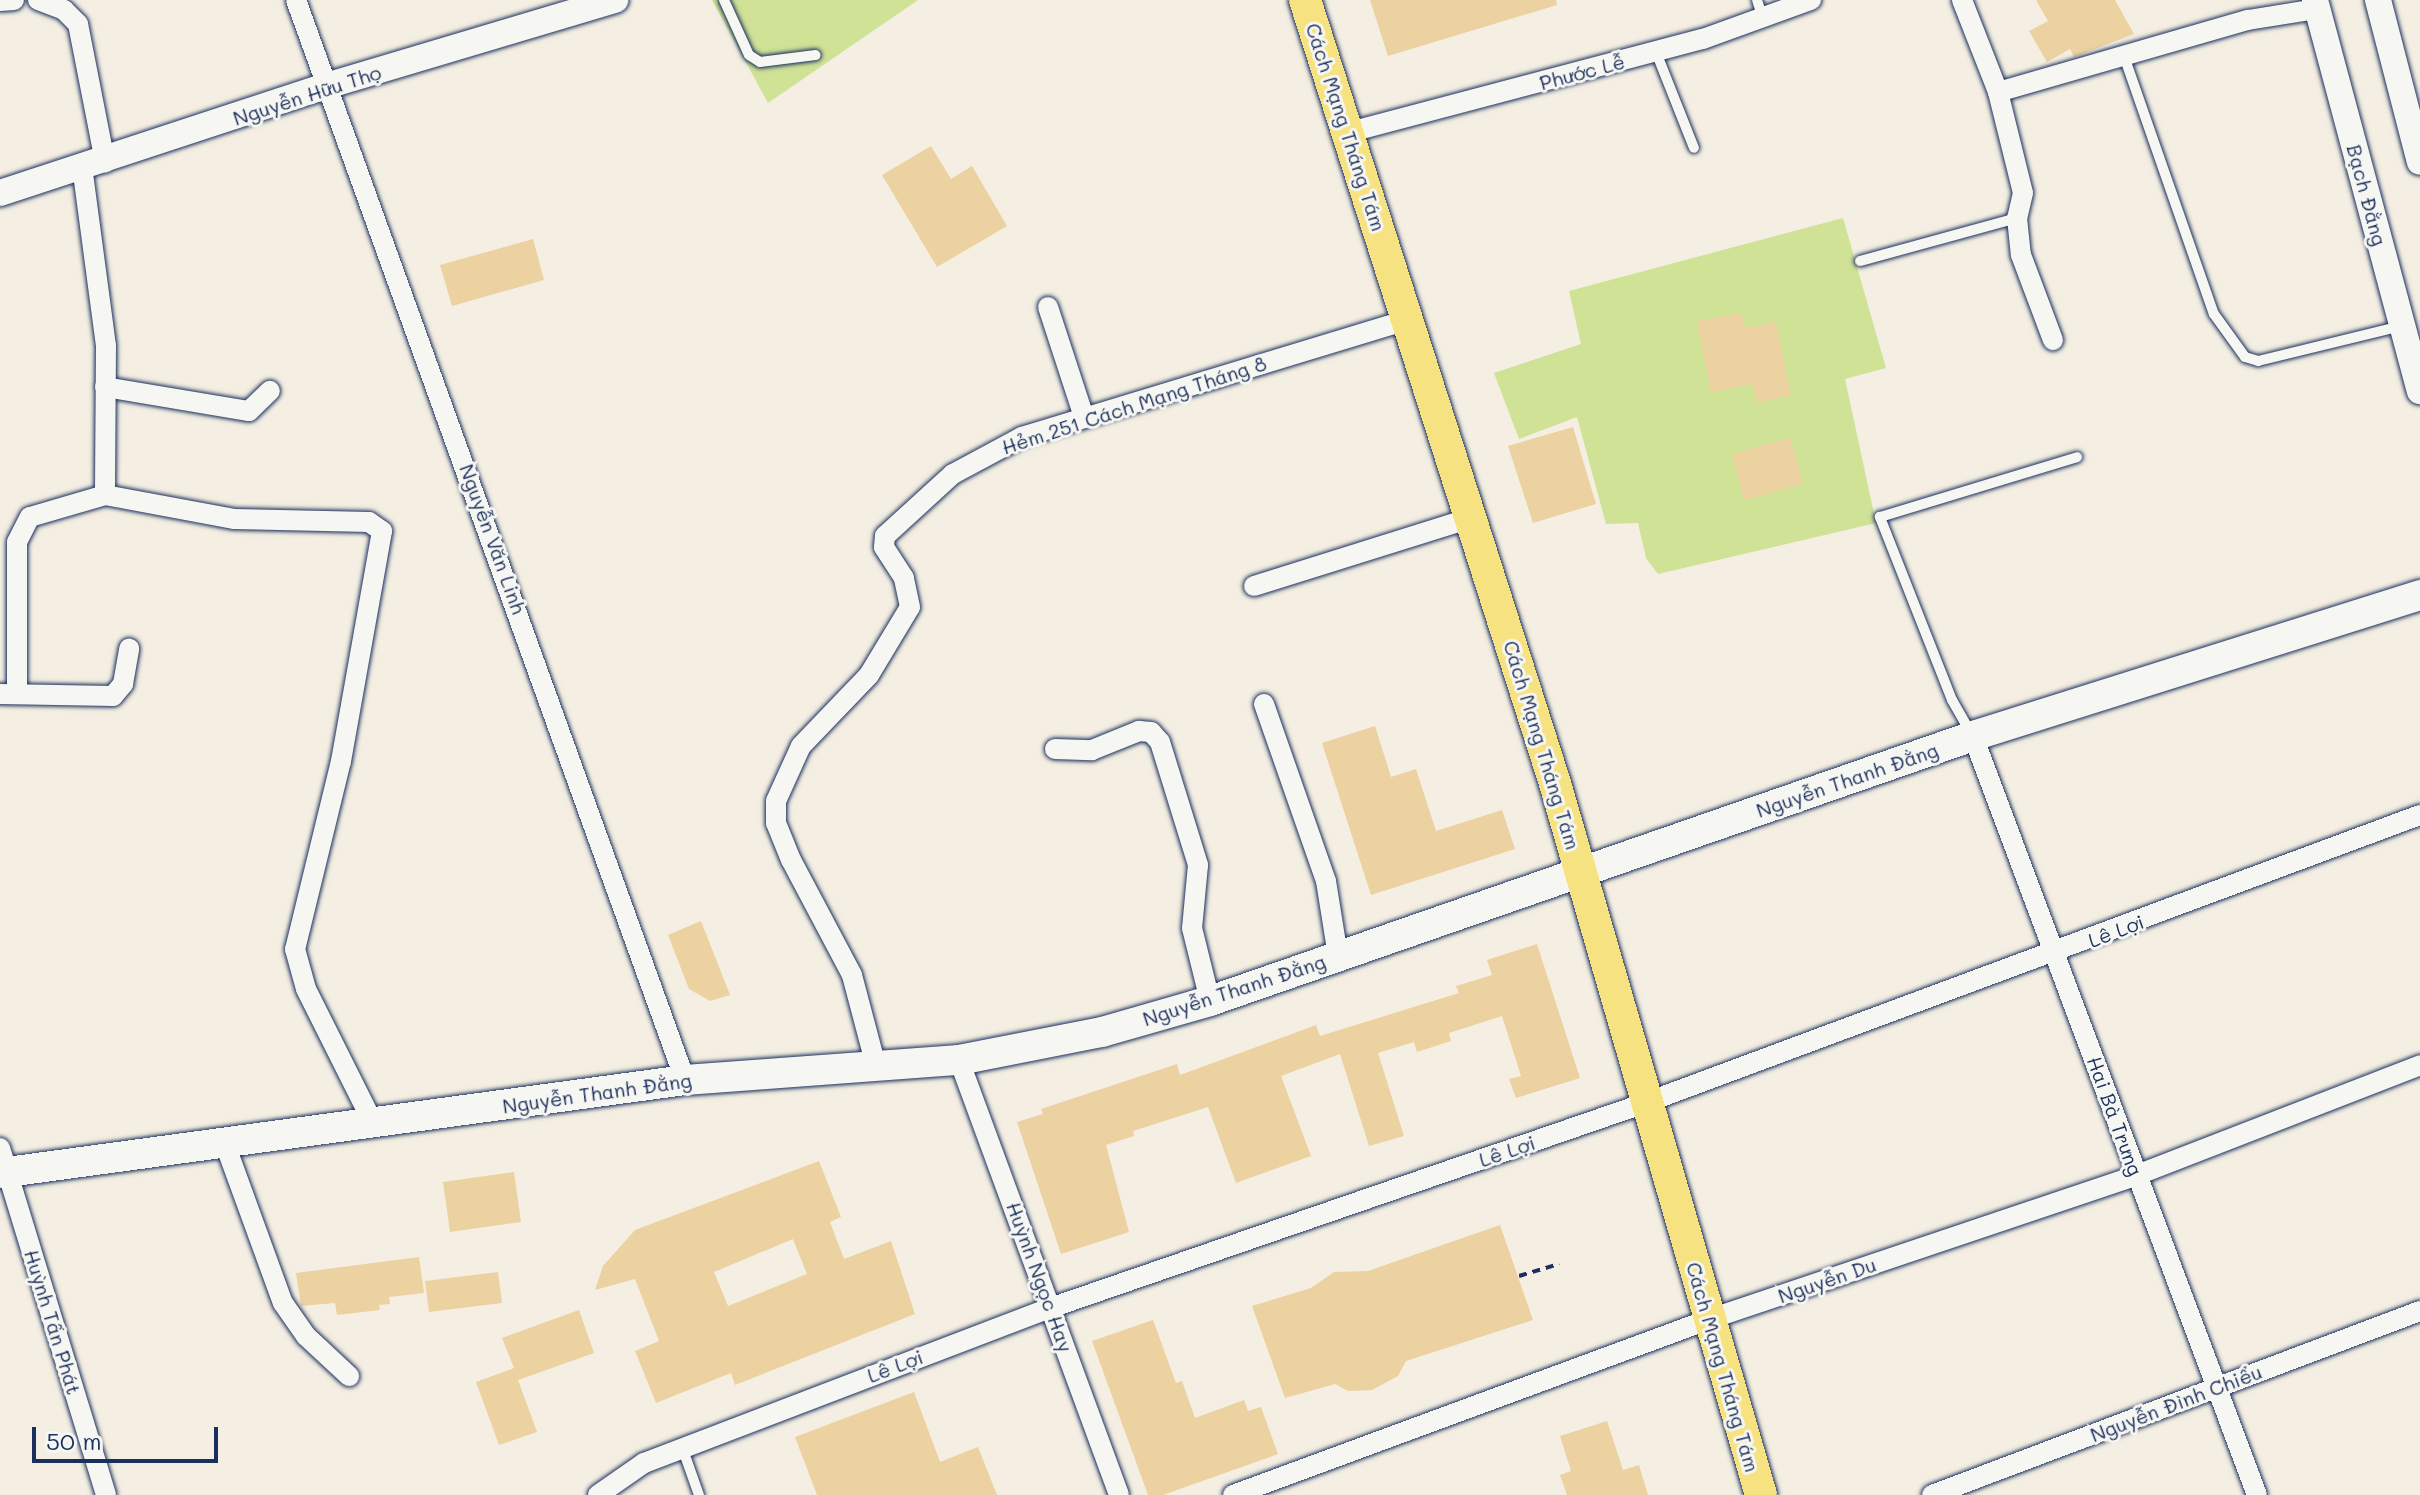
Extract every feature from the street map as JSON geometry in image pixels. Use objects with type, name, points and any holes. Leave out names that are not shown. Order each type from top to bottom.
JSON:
[{"type":"main road","name":"Cách Mạng Tháng Tám","points":[[1305,0],[1350,132],[1580,873],[1761,1495]]},
{"type":"main road","name":"Nguyễn Thanh Đằng","points":[[2,1164],[225,1144],[685,1080],[959,1060],[1102,1032],[1210,1001],[1973,736],[2420,595]]},
{"type":"street","points":[[0,1],[14,0]]},
{"type":"street","points":[[38,0],[64,10],[78,24],[94,164],[102,295],[105,495]]},
{"type":"street","name":"Nguyễn Văn Linh","points":[[296,0],[685,1080]]},
{"type":"street","name":"Nguyễn Hữu Thọ","points":[[0,193],[326,86],[615,0]]},
{"type":"street","name":"Phước Lễ","points":[[1350,132],[1656,52],[1760,9],[1811,0]]},
{"type":"street","points":[[1962,0],[1998,92],[2023,193],[2017,218],[2021,255],[2053,340]]},
{"type":"street","points":[[2378,0],[2419,155]]},
{"type":"street","points":[[1998,92],[2248,20],[2316,5]]},
{"type":"street","name":"Bạch Đằng","points":[[2316,5],[2420,391]]},
{"type":"street","points":[[1048,307],[1084,417]]},
{"type":"street","name":"Hẻm 251 Cách Mạng Tháng 8","points":[[876,1066],[852,975],[791,860],[776,823],[776,801],[801,746],[869,675],[910,607],[904,578],[884,547],[885,536],[930,492],[984,455],[1084,417],[1408,320]]},
{"type":"street","points":[[105,387],[249,411],[270,391]]},
{"type":"street","points":[[129,649],[123,684],[113,696],[8,694],[21,528],[49,509],[105,495],[235,519],[369,522],[382,531],[341,761],[295,949],[306,989],[374,1125]]},
{"type":"street","points":[[1254,586],[1471,518]]},
{"type":"street","points":[[1264,704],[1326,881],[1338,956]]},
{"type":"street","points":[[1055,749],[1092,750],[1139,731],[1151,732],[1160,742],[1198,865],[1192,928],[1210,1001]]},
{"type":"street","name":"Hai Bà Trưng","points":[[1973,736],[2257,1495]]},
{"type":"street","name":"Lê Lợi","points":[[598,1495],[644,1463],[682,1447],[1053,1307],[1645,1103],[2054,954],[2420,815]]},
{"type":"street","name":"Huỳnh Ngọc Hay","points":[[959,1060],[1053,1307],[1119,1495]]},
{"type":"street","name":"Nguyễn Du","points":[[1233,1495],[1710,1319],[2137,1175],[2420,1065]]},
{"type":"street","points":[[225,1144],[283,1303],[306,1336],[349,1376]]},
{"type":"street","name":"Huỳnh Tấn Phát","points":[[2,1164],[106,1495]]},
{"type":"street","name":"Nguyễn Đình Chiểu","points":[[1932,1495],[2420,1311]]},
{"type":"lane","points":[[724,0],[749,55],[760,62],[816,55]]},
{"type":"lane","points":[[1656,52],[1694,148]]},
{"type":"lane","points":[[2124,56],[2214,314],[2245,357],[2258,361],[2402,326]]},
{"type":"lane","points":[[1860,261],[2017,218]]},
{"type":"lane","points":[[1973,736],[1952,700],[1880,517],[2077,457]]},
{"type":"lane","points":[[682,1447],[699,1495]]},
{"type":"path","points":[[1519,1276],[1559,1264]]},
{"type":"green space","points":[[712,0],[918,0],[768,103]]},
{"type":"green space","points":[[1843,218],[1886,368],[1845,379],[1876,523],[1658,574],[1646,558],[1638,523],[1606,524],[1577,417],[1519,439],[1494,373],[1581,344],[1569,291]]},
{"type":"building","points":[[1370,0],[1556,0],[1557,5],[1388,56]]},
{"type":"building","points":[[2036,0],[2115,0],[2134,34],[2074,57],[2070,49],[2047,62],[2029,31],[2048,21]]},
{"type":"building","points":[[931,146],[951,179],[972,166],[1007,226],[937,267],[882,175]]},
{"type":"building","points":[[533,239],[544,280],[452,306],[440,265]]},
{"type":"building","points":[[1741,313],[1745,328],[1776,322],[1791,396],[1756,402],[1752,384],[1711,392],[1697,321]]},
{"type":"building","points":[[1573,427],[1596,504],[1533,523],[1508,446]]},
{"type":"building","points":[[1790,438],[1803,484],[1744,500],[1732,454]]},
{"type":"building","points":[[1375,726],[1391,777],[1416,769],[1436,831],[1502,810],[1515,849],[1371,895],[1322,743]]},
{"type":"building","points":[[701,921],[730,995],[710,1001],[689,989],[668,935]]},
{"type":"building","points":[[1537,944],[1580,1078],[1516,1098],[1509,1079],[1521,1076],[1502,1016],[1449,1033],[1451,1041],[1417,1052],[1414,1042],[1378,1053],[1404,1136],[1369,1146],[1340,1054],[1281,1076],[1311,1156],[1236,1183],[1208,1107],[1133,1131],[1134,1136],[1106,1145],[1129,1232],[1061,1254],[1017,1122],[1043,1114],[1041,1109],[1177,1064],[1180,1075],[1316,1025],[1320,1036],[1459,993],[1456,986],[1492,975],[1487,960]]},
{"type":"building","points":[[819,1161],[841,1217],[830,1222],[844,1259],[891,1241],[915,1314],[735,1385],[731,1373],[656,1403],[635,1351],[659,1341],[635,1279],[595,1290],[603,1266],[635,1230]],"holes":[[[793,1239],[807,1274],[728,1306],[714,1272]]]},
{"type":"building","points":[[514,1172],[521,1222],[450,1232],[443,1182]]},
{"type":"building","points":[[1500,1225],[1533,1320],[1406,1361],[1398,1376],[1372,1390],[1348,1391],[1335,1384],[1285,1398],[1252,1306],[1311,1288],[1334,1272],[1368,1271]]},
{"type":"building","points":[[419,1257],[424,1293],[389,1297],[390,1304],[379,1305],[380,1310],[337,1315],[335,1303],[301,1306],[296,1273]]},
{"type":"building","points":[[498,1272],[502,1303],[429,1312],[425,1281]]},
{"type":"building","points":[[579,1310],[594,1353],[518,1380],[537,1432],[499,1445],[476,1382],[514,1368],[502,1338]]},
{"type":"building","points":[[1153,1320],[1176,1383],[1182,1381],[1195,1418],[1244,1400],[1248,1411],[1261,1407],[1278,1454],[1163,1495],[1148,1495],[1092,1341]]},
{"type":"building","points":[[914,1392],[940,1462],[978,1447],[997,1495],[817,1495],[795,1437]]},
{"type":"building","points":[[1607,1421],[1623,1470],[1639,1465],[1648,1495],[1567,1495],[1560,1475],[1571,1471],[1560,1436]]}]
